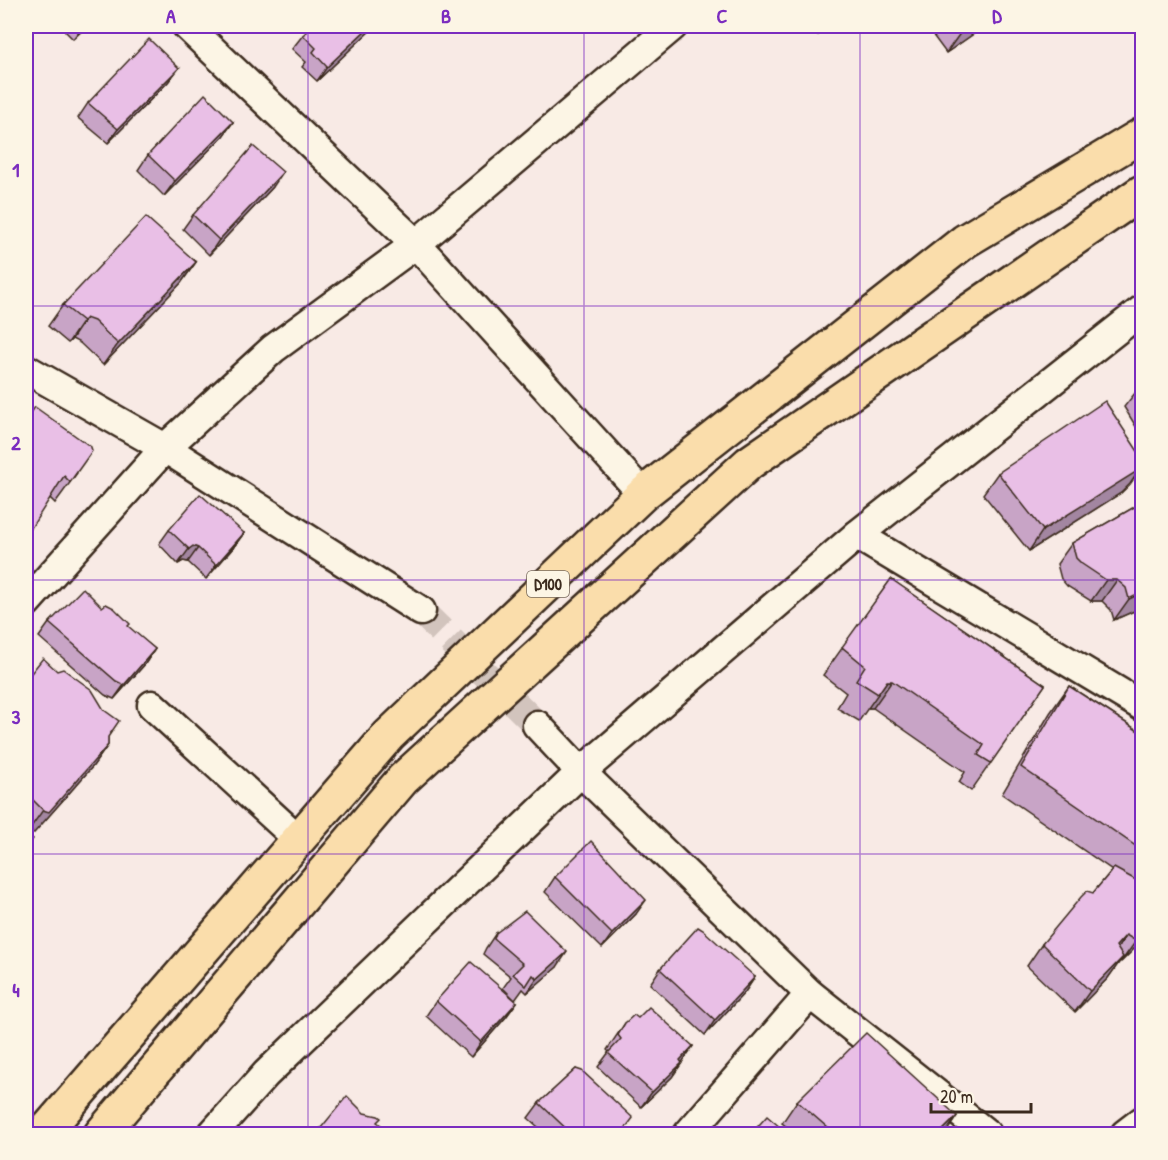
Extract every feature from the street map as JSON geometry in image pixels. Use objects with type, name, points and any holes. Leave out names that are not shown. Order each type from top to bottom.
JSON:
[{"type":"highway","name":"D100","points":[[43,1134],[389,735],[643,494],[965,241],[1143,135]]},
{"type":"highway","name":"D100","points":[[101,1134],[403,779],[723,487],[759,457],[1143,192]]},
{"type":"street","points":[[187,26],[416,244],[643,494]]},
{"type":"street","points":[[26,603],[165,448],[273,349],[416,244],[668,27]]},
{"type":"street","points":[[212,1134],[266,1074],[581,772],[857,535],[1143,310]]},
{"type":"street","points":[[26,369],[165,448],[421,611]]},
{"type":"street","points":[[857,535],[1137,695]]},
{"type":"street","points":[[152,705],[298,839]]},
{"type":"street","points":[[537,725],[581,772],[810,994],[987,1134]]},
{"type":"street","points":[[688,1134],[810,994]]},
{"type":"street","points":[[1125,1134],[1143,1121]]},
{"type":"building","points":[[312,26],[370,26],[327,67],[313,52],[316,48],[303,35]]},
{"type":"building","points":[[956,26],[970,26],[961,32]]},
{"type":"building","points":[[149,39],[179,68],[118,129],[88,103]]},
{"type":"building","points":[[205,94],[233,122],[175,181],[148,155]]},
{"type":"building","points":[[253,146],[283,172],[219,240],[193,215]]},
{"type":"building","points":[[146,217],[196,262],[118,344],[94,321],[86,318],[83,321],[63,305]]},
{"type":"building","points":[[1105,401],[1143,459],[1143,465],[1136,472],[1043,530],[998,473]]},
{"type":"building","points":[[35,407],[91,447],[92,451],[70,482],[64,476],[26,536],[26,420]]},
{"type":"building","points":[[200,494],[244,533],[216,565],[198,548],[193,546],[189,549],[169,530]]},
{"type":"building","points":[[1143,502],[1143,592],[1129,599],[1126,588],[1117,580],[1106,580],[1082,564],[1076,558],[1072,543]]},
{"type":"building","points":[[891,579],[1045,685],[991,763],[978,755],[984,745],[892,681],[887,681],[878,694],[856,680],[865,666],[842,647]]},
{"type":"building","points":[[83,588],[102,607],[106,604],[114,608],[130,624],[128,626],[155,649],[124,685],[116,681],[49,623]]},
{"type":"building","points":[[43,658],[57,671],[63,669],[92,690],[104,710],[119,721],[108,737],[108,745],[49,812],[43,810],[26,794],[26,675],[28,677]]},
{"type":"building","points":[[1069,686],[1143,734],[1143,851],[1021,767]]},
{"type":"building","points":[[26,834],[33,839],[26,848]]},
{"type":"building","points":[[591,841],[646,900],[612,934],[555,877]]},
{"type":"building","points":[[1114,868],[1143,884],[1143,934],[1136,941],[1126,935],[1116,946],[1123,957],[1090,991],[1042,944],[1081,897],[1087,891],[1093,893]]},
{"type":"building","points":[[525,911],[567,952],[537,979],[533,975],[526,986],[513,974],[523,964],[494,939],[496,933]]},
{"type":"building","points":[[698,927],[755,977],[715,1020],[660,969]]},
{"type":"building","points":[[471,962],[517,1002],[481,1042],[436,1001]]},
{"type":"building","points":[[649,1007],[693,1046],[680,1060],[682,1063],[652,1092],[608,1053],[621,1039],[618,1035],[625,1023],[634,1015],[638,1018]]},
{"type":"building","points":[[866,1033],[957,1116],[939,1134],[835,1134],[797,1101]]},
{"type":"building","points":[[576,1069],[582,1071],[633,1118],[621,1134],[617,1131],[614,1134],[572,1134],[539,1103]]},
{"type":"building","points":[[347,1096],[364,1113],[381,1118],[377,1122],[393,1134],[316,1134]]},
{"type":"building","points":[[767,1116],[788,1134],[751,1134]]},
{"type":"tunnel","points":[[421,611],[537,725]]}]
